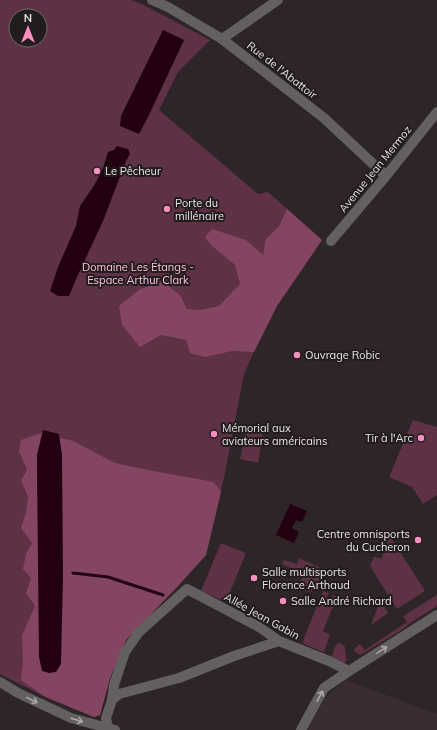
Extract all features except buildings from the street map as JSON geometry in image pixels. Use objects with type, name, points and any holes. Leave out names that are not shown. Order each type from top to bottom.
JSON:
[{"type":"street","name":"Rue de l'Abattoir","points":[[152,0],[168,7],[222,39],[324,118],[386,176]]},
{"type":"street","points":[[222,39],[278,0]]},
{"type":"street","name":"Avenue Jean Mermoz","points":[[331,242],[437,112]]},
{"type":"street","name":"Allée Jean Gabin","points":[[112,700],[114,685],[125,652],[139,632],[187,589],[259,627],[279,641],[329,661],[349,671]]},
{"type":"street","points":[[301,730],[324,688],[437,616]]},
{"type":"street","points":[[110,729],[106,718],[112,700],[119,694],[179,678],[234,656],[279,641]]},
{"type":"street","points":[[0,682],[18,693],[71,718],[110,729]]},
{"type":"shaded area","points":[[163,30],[184,40],[139,134],[120,126],[121,116]]},
{"type":"shaded area","points":[[117,146],[128,149],[130,154],[103,221],[69,296],[58,296],[50,291],[58,267],[76,226],[80,206],[95,184],[103,168],[108,152],[114,150]]},
{"type":"shaded area","points":[[287,209],[322,240],[277,306],[254,352],[232,351],[205,357],[190,353],[186,340],[161,335],[140,347],[122,325],[119,306],[140,289],[163,282],[180,295],[187,309],[201,310],[219,306],[240,284],[235,265],[212,246],[205,237],[212,229],[246,240],[263,255],[266,239],[279,226]]},
{"type":"shaded area","points":[[43,430],[59,434],[62,454],[63,576],[61,664],[56,672],[49,673],[42,671],[39,657],[37,455]]},
{"type":"shaded area","points":[[41,433],[73,441],[115,463],[214,482],[221,492],[206,555],[126,640],[110,678],[100,715],[94,717],[44,696],[21,680],[23,661],[22,635],[35,606],[26,593],[31,578],[23,569],[26,554],[32,543],[21,528],[26,513],[28,497],[21,480],[27,470],[19,451],[21,440]]},
{"type":"shaded area","points":[[290,504],[307,511],[302,522],[296,520],[292,528],[299,532],[294,543],[276,535]]},
{"type":"shaded area","points":[[346,680],[437,714],[437,730],[307,730],[325,698]]},
{"type":"green space","name":"Domaine Les Étangs - Espace Arthur Clark","points":[[0,0],[131,0],[142,4],[210,40],[178,72],[159,110],[258,194],[268,192],[322,240],[277,306],[260,338],[244,374],[224,478],[206,555],[126,640],[110,678],[100,715],[94,717],[49,699],[0,674]]},
{"type":"green space","points":[[413,420],[437,427],[437,495],[423,504],[412,487],[389,477]]},
{"type":"green space","points":[[246,429],[263,432],[258,463],[240,459]]},
{"type":"green space","points":[[390,536],[425,591],[397,609],[370,566],[374,556],[381,559]]},
{"type":"green space","points":[[221,543],[246,553],[226,602],[201,591]]},
{"type":"green space","points":[[299,558],[323,569],[324,571],[316,589],[309,592],[302,589],[305,584],[300,582],[305,570],[300,568],[293,569],[282,564],[284,560],[297,564]]},
{"type":"green space","points":[[323,591],[329,593],[327,597],[331,600],[333,595],[337,597],[323,631],[330,635],[324,652],[303,643]]},
{"type":"green space","points":[[437,595],[437,606],[400,631],[360,655],[354,651],[360,644],[365,650],[407,622],[403,616]]},
{"type":"green space","points":[[380,601],[388,613],[371,625]]},
{"type":"green space","points":[[338,643],[345,647],[346,662],[344,663],[331,659]]},
{"type":"waterway","points":[[73,573],[108,577],[163,595]]},
{"type":"place","name":"Le Pêcheur","points":[[97,171]]},
{"type":"place","name":"Porte du millénaire","points":[[167,209]]},
{"type":"place","name":"Ouvrage Robic","points":[[297,355]]},
{"type":"place","name":"Mémorial aux aviateurs américains","points":[[214,434]]},
{"type":"place","name":"Tir à l'Arc","points":[[421,438]]},
{"type":"place","name":"Centre omnisports du Cucheron","points":[[418,540]]},
{"type":"place","name":"Salle multisports Florence Arthaud","points":[[254,578]]},
{"type":"place","name":"Salle André Richard","points":[[283,601]]}]
